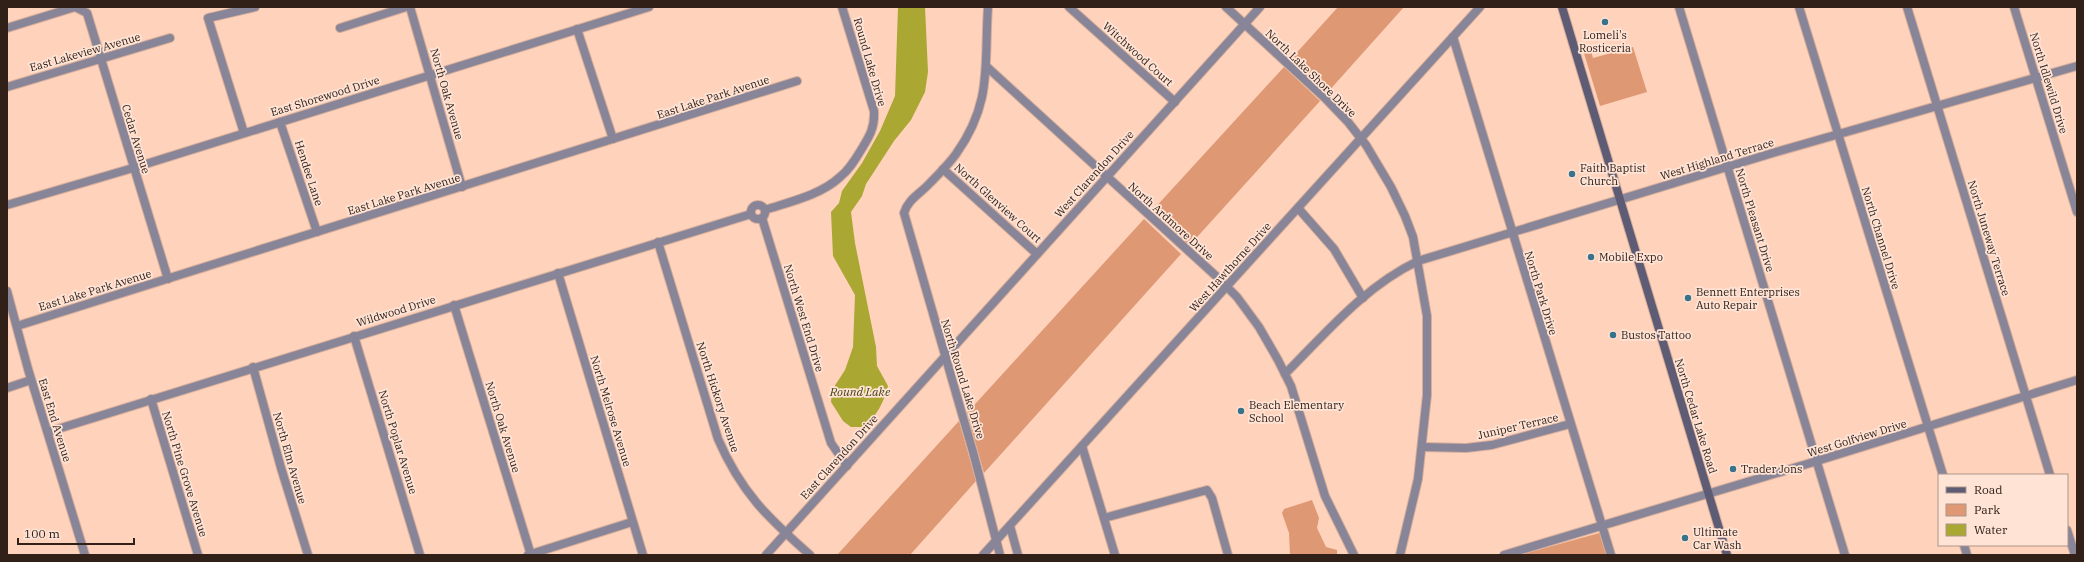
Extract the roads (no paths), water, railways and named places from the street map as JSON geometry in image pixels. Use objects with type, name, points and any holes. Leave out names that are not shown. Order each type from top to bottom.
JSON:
[{"type":"main road","name":"North Cedar Lake Road","points":[[1562,7],[1727,555]]},
{"type":"street","points":[[7,28],[77,7]]},
{"type":"street","name":"Cedar Avenue","points":[[77,7],[87,13],[168,279]]},
{"type":"street","points":[[244,133],[208,18],[255,7]]},
{"type":"street","points":[[340,28],[406,7]]},
{"type":"street","name":"North Oak Avenue","points":[[410,7],[462,188]]},
{"type":"street","name":"East Shorewood Drive","points":[[7,205],[133,168],[650,7]]},
{"type":"street","name":"Round Lake Drive","points":[[842,7],[874,111],[874,123]]},
{"type":"street","points":[[944,169],[956,154],[971,129],[986,83],[988,7]]},
{"type":"street","name":"Witchwood Court","points":[[1069,7],[1175,102]]},
{"type":"street","name":"North Lake Shore Drive","points":[[1226,7],[1325,98],[1361,139],[1391,187],[1406,216],[1418,262],[1427,316],[1428,353],[1427,395],[1418,479],[1400,555]]},
{"type":"street","name":"West Clarendon Drive","points":[[945,357],[1260,7]]},
{"type":"street","name":"West Hawthorne Drive","points":[[983,555],[1480,7]]},
{"type":"street","name":"North Pleasant Drive","points":[[1679,7],[1846,555]]},
{"type":"street","name":"North Channel Drive","points":[[1800,7],[1943,474]]},
{"type":"street","name":"North Juneway Terrace","points":[[1907,7],[2050,474]]},
{"type":"street","name":"North Idlewild Drive","points":[[2014,7],[2076,203],[2077,212]]},
{"type":"street","points":[[577,29],[613,139]]},
{"type":"street","name":"North Park Drive","points":[[1452,37],[1611,555]]},
{"type":"street","name":"East Lakeview Avenue","points":[[7,87],[170,38]]},
{"type":"street","name":"West Highland Terrace","points":[[1285,374],[1363,298],[1392,276],[1418,262],[1838,134],[2077,66]]},
{"type":"street","name":"North Ardmore Drive","points":[[987,67],[1106,178],[1227,287],[1260,327],[1285,374],[1300,412],[1325,496],[1354,555]]},
{"type":"street","name":"East Lake Park Avenue","points":[[17,326],[462,188],[797,81]]},
{"type":"street","name":"Hendee Lane","points":[[280,122],[317,232]]},
{"type":"street","name":"Wildwood Drive","points":[[48,432],[253,367],[751,214],[751,209],[756,205],[761,206],[763,214],[814,193],[840,178],[850,167],[872,133],[874,123]]},
{"type":"street","name":"North Round Lake Drive","points":[[944,169],[910,200],[905,210],[906,223],[974,452],[1000,555]]},
{"type":"street","name":"North Glenview Court","points":[[944,169],[1037,254]]},
{"type":"street","points":[[1298,208],[1334,249],[1363,298]]},
{"type":"street","points":[[751,214],[757,219],[763,214]]},
{"type":"street","name":"North West End Drive","points":[[763,214],[830,443],[847,466]]},
{"type":"street","name":"North Hickory Avenue","points":[[658,242],[718,438],[727,459],[742,485],[770,520],[810,555]]},
{"type":"street","name":"North Melrose Avenue","points":[[558,273],[643,555]]},
{"type":"street","name":"East End Avenue","points":[[7,291],[31,380],[86,555]]},
{"type":"street","name":"North Oak Avenue","points":[[454,305],[530,555]]},
{"type":"street","name":"North Poplar Avenue","points":[[354,336],[420,555]]},
{"type":"street","name":"East Clarendon Drive","points":[[766,555],[945,357]]},
{"type":"street","name":"North Elm Avenue","points":[[253,367],[280,468],[308,555]]},
{"type":"street","points":[[7,388],[31,380]]},
{"type":"street","name":"West Golfview Drive","points":[[1504,555],[1817,461],[2077,380]]},
{"type":"street","name":"North Pine Grove Avenue","points":[[152,399],[198,555]]},
{"type":"street","name":"Juniper Terrace","points":[[1422,447],[1466,448],[1492,445],[1570,424]]},
{"type":"street","points":[[1082,446],[1115,555]]},
{"type":"street","points":[[1104,518],[1180,496],[1207,490],[1228,555]]},
{"type":"street","points":[[530,555],[632,522]]},
{"type":"street","points":[[1010,526],[1018,555]]},
{"type":"street","points":[[2068,534],[2074,555]]},
{"type":"water","name":"Round Lake","points":[[898,7],[925,7],[928,72],[925,92],[911,120],[894,141],[866,184],[862,196],[851,212],[855,243],[876,347],[877,366],[888,386],[882,403],[868,423],[863,427],[851,427],[843,421],[831,402],[832,390],[845,370],[853,347],[855,295],[833,256],[831,212],[839,203],[842,191],[862,163],[880,131],[895,96]]},
{"type":"place","name":"Lomeli's Rosticeria","points":[[1605,22]]},
{"type":"place","name":"Faith Baptist Church","points":[[1572,174]]},
{"type":"place","name":"Mobile Expo","points":[[1591,257]]},
{"type":"place","name":"Bennett Enterprises Auto Repair","points":[[1688,298]]},
{"type":"place","name":"Bustos Tattoo","points":[[1613,335]]},
{"type":"place","name":"Beach Elementary School","points":[[1241,411]]},
{"type":"place","name":"Trader Jons","points":[[1733,469]]},
{"type":"place","name":"Ultimate Car Wash","points":[[1685,538]]}]
